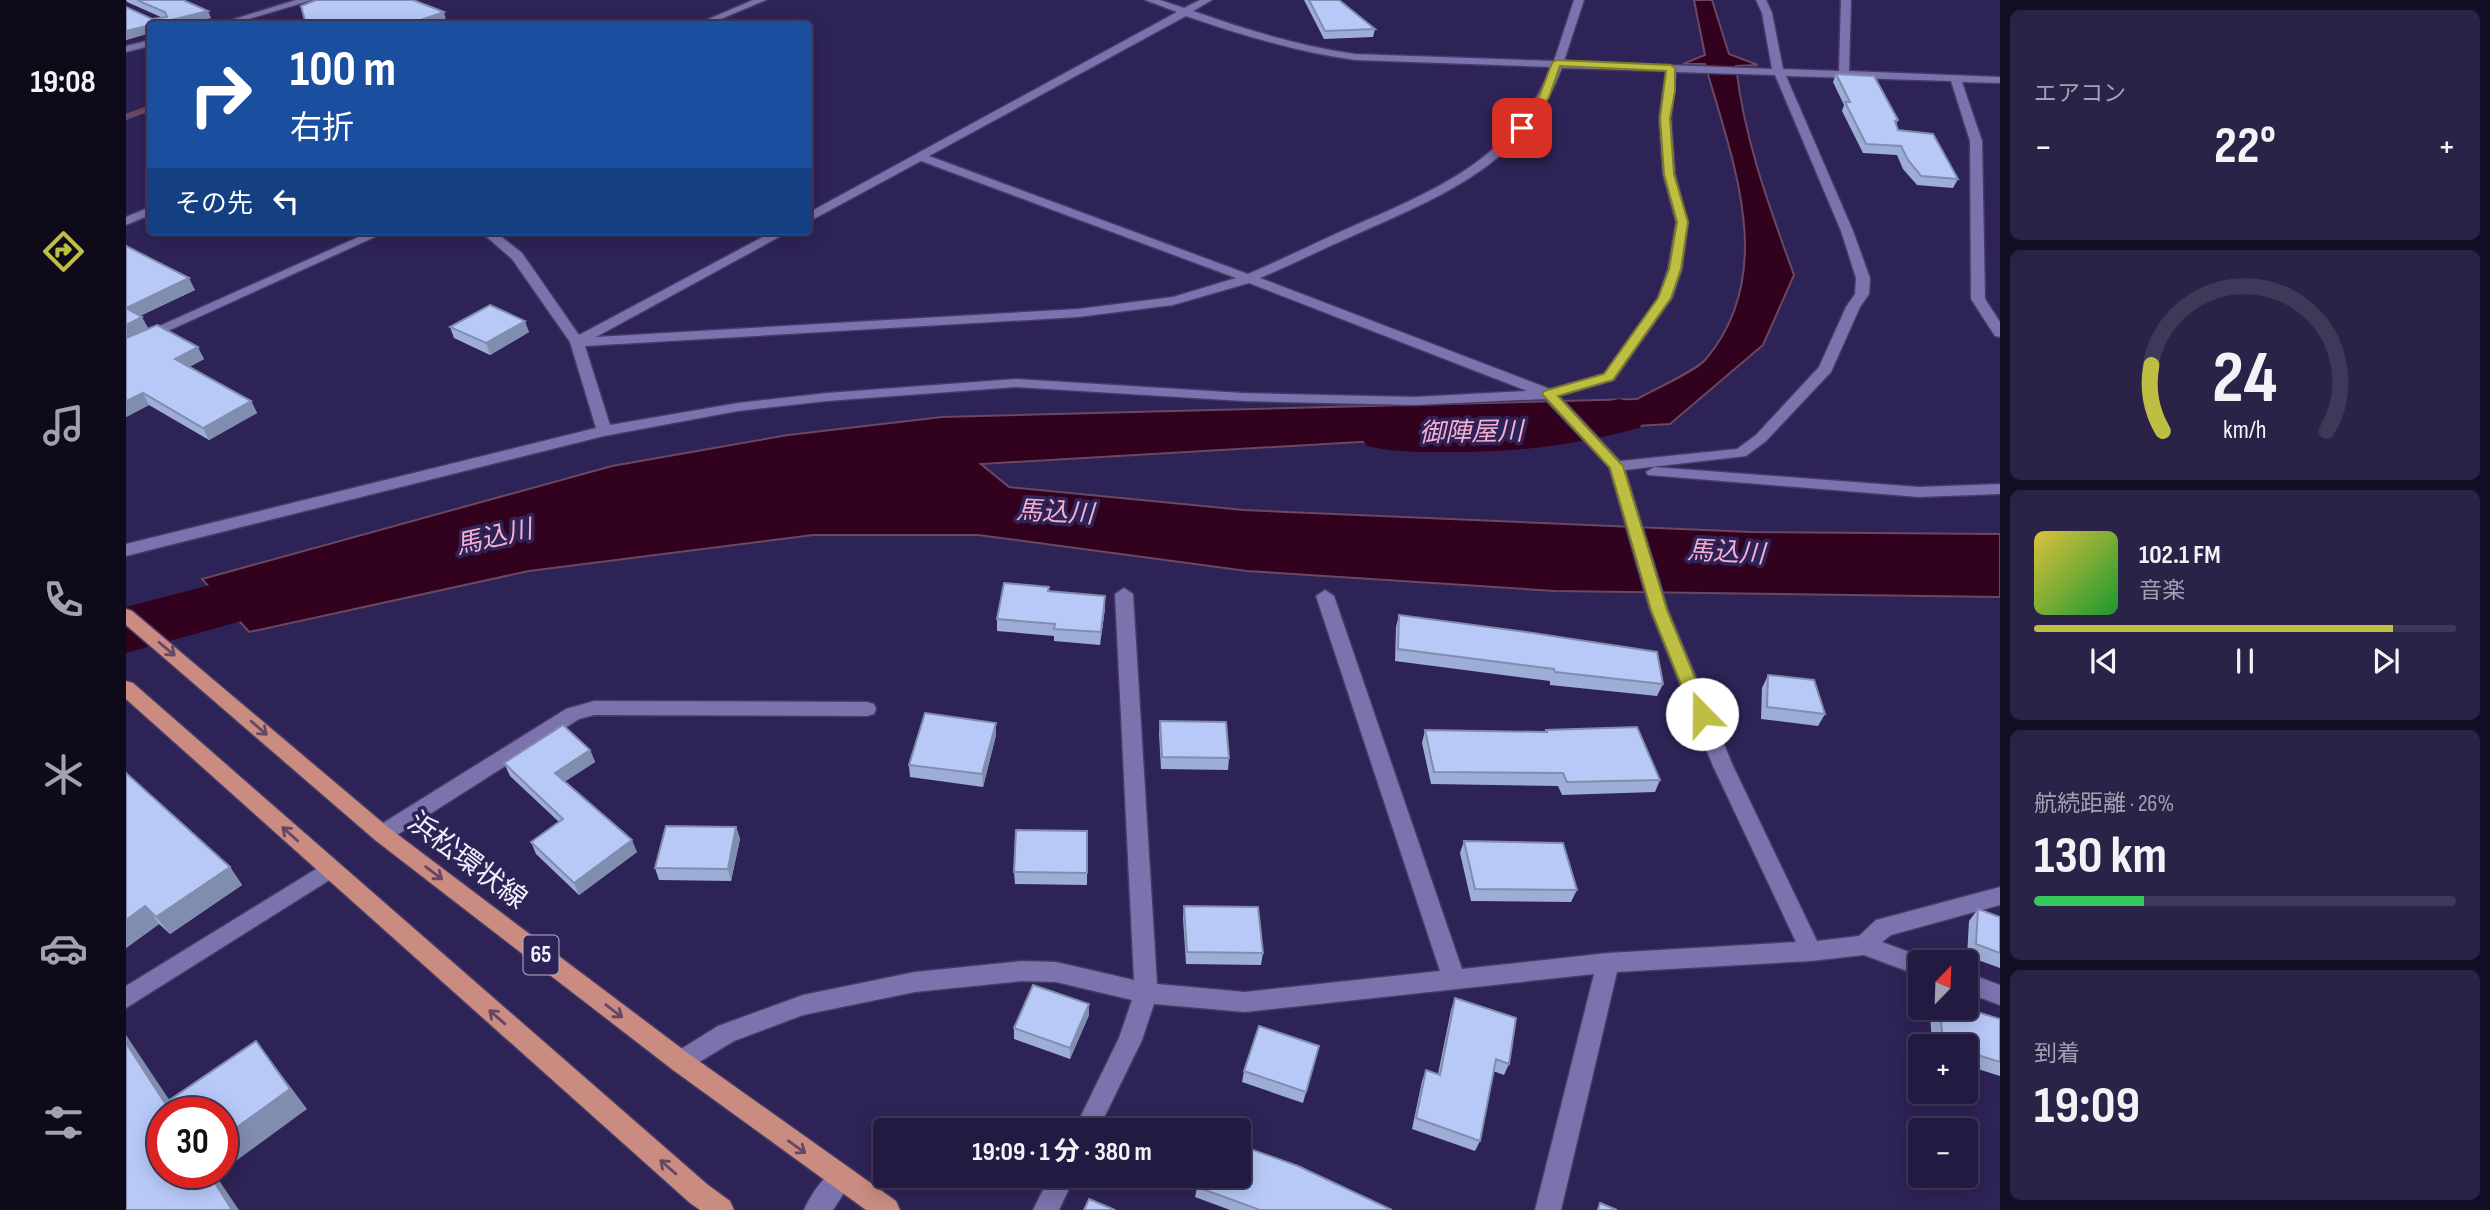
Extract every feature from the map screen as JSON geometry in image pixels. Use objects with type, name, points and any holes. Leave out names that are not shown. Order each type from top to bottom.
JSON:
[{"type":"main road","name":"浜松環状線","points":[[126,615],[382,834],[681,1062],[887,1210]]},
{"type":"main road","points":[[126,688],[699,1194],[721,1210]]},
{"type":"street","points":[[234,21],[307,0]]},
{"type":"street","points":[[709,21],[761,0]]},
{"type":"street","points":[[1150,0],[1287,45],[1331,55],[2000,80]]},
{"type":"street","points":[[812,216],[1207,0]]},
{"type":"street","points":[[576,342],[1078,313],[1168,302],[1204,294],[1248,278],[1444,188],[1509,142],[1532,117],[1544,97],[1579,0]]},
{"type":"street","points":[[1618,474],[1741,453],[1761,438],[1826,369],[1853,307],[1862,294],[1863,278],[1847,231],[1774,73],[1767,13],[1761,0]]},
{"type":"street","points":[[1844,75],[1846,0]]},
{"type":"street","points":[[126,50],[147,44]]},
{"type":"street","points":[[126,550],[604,431],[738,407],[827,397],[1016,383],[1367,401],[1549,394],[1609,377],[1664,298],[1675,269],[1682,222],[1669,174],[1665,118],[1676,68]]},
{"type":"street","points":[[1955,78],[1976,141],[1978,299],[2000,332]]},
{"type":"street","points":[[920,157],[1248,278],[1549,394],[1618,474],[1659,610],[1723,765],[1811,951]]},
{"type":"street","points":[[126,221],[147,212]]},
{"type":"street","points":[[126,346],[373,235]]},
{"type":"street","points":[[491,235],[517,257],[576,342],[604,431]]},
{"type":"street","points":[[576,342],[777,235]]},
{"type":"street","points":[[1618,474],[1650,471],[1919,492],[2000,489]]},
{"type":"street","points":[[1092,1118],[1130,1040],[1146,993],[1124,594]]},
{"type":"street","points":[[1325,596],[1454,979]]},
{"type":"street","points":[[382,834],[573,714],[583,711],[620,707],[867,709]]},
{"type":"street","points":[[126,998],[330,870]]},
{"type":"street","points":[[1864,945],[1884,927],[2000,896]]},
{"type":"street","points":[[681,1062],[726,1033],[803,1005],[915,982],[1023,971],[1068,974],[1146,993],[1245,1002],[1608,963],[1811,951],[1864,945],[1908,962]]},
{"type":"street","points":[[1548,1210],[1608,963]]},
{"type":"street","points":[[1978,987],[2000,995]]},
{"type":"street","points":[[817,1210],[841,1179]]},
{"type":"street","points":[[1046,1210],[1057,1188]]},
{"type":"water","points":[[1694,0],[1712,0],[1729,54],[1758,65],[1736,66],[1740,93],[1759,172],[1794,275],[1763,345],[1670,424],[981,464],[1009,487],[1244,510],[1751,532],[2000,534],[2000,597],[1555,591],[1247,571],[978,535],[813,535],[529,571],[249,632],[202,579],[612,466],[788,435],[942,417],[1637,399],[1684,375],[1706,359],[1728,325],[1740,290],[1745,253],[1743,215],[1727,138],[1705,64],[1683,64],[1705,55]]},
{"type":"building","points":[[137,0],[183,0],[208,11],[167,21],[147,21],[147,26],[126,31],[126,7],[152,19],[167,17],[165,12]]},
{"type":"building","points":[[316,0],[413,0],[444,12],[418,21],[305,21],[301,6]]},
{"type":"building","points":[[1309,0],[1339,0],[1375,29],[1325,31]]},
{"type":"building","points":[[1836,74],[1874,76],[1898,120],[1895,121],[1898,130],[1933,134],[1958,179],[1921,176],[1901,146],[1866,144],[1845,102],[1850,102]]},
{"type":"building","points":[[126,246],[189,278],[126,308]]},
{"type":"building","points":[[490,305],[525,321],[486,343],[450,327]]},
{"type":"building","points":[[126,308],[142,317],[126,325]]},
{"type":"building","points":[[157,325],[198,347],[175,359],[251,401],[203,428],[143,393],[126,401],[126,338]]},
{"type":"building","points":[[1004,583],[1049,587],[1048,591],[1105,596],[1101,632],[1054,629],[1055,624],[997,619]]},
{"type":"building","points":[[1399,615],[1657,652],[1663,684],[1555,672],[1554,669],[1398,649]]},
{"type":"building","points":[[1768,675],[1814,680],[1825,714],[1767,707]]},
{"type":"building","points":[[925,713],[996,723],[982,774],[909,765]]},
{"type":"building","points":[[1160,721],[1226,722],[1229,758],[1162,757]]},
{"type":"building","points":[[563,725],[590,750],[555,773],[632,840],[574,883],[531,842],[563,819],[504,763]]},
{"type":"building","points":[[1637,727],[1660,780],[1567,782],[1563,773],[1434,772],[1425,730],[1547,732],[1546,730]]},
{"type":"building","points":[[126,773],[230,867],[156,917],[145,906],[126,920]]},
{"type":"building","points":[[666,826],[736,827],[728,869],[655,868]]},
{"type":"building","points":[[1016,830],[1087,831],[1087,873],[1014,872]]},
{"type":"building","points":[[1464,841],[1563,843],[1577,890],[1475,889]]},
{"type":"building","points":[[1184,906],[1258,907],[1263,953],[1187,952]]},
{"type":"building","points":[[1978,909],[2000,917],[2000,953],[1976,944]]},
{"type":"building","points":[[1033,985],[1089,1004],[1070,1048],[1014,1028]]},
{"type":"building","points":[[1455,998],[1516,1018],[1509,1064],[1496,1059],[1480,1141],[1416,1118],[1426,1070],[1440,1075]]},
{"type":"building","points":[[1978,1012],[2000,1019],[2000,1062],[1978,1055],[1978,1034],[1942,1034],[1941,1020],[1978,1020]]},
{"type":"building","points":[[1259,1026],[1319,1046],[1306,1092],[1244,1071]]},
{"type":"building","points":[[256,1041],[290,1089],[238,1126],[238,1097],[174,1097]]},
{"type":"building","points":[[126,1043],[161,1097],[147,1097],[147,1188],[218,1188],[232,1210],[126,1210]]},
{"type":"building","points":[[1251,1149],[1298,1166],[1392,1210],[1260,1210],[1200,1188],[1251,1188]]},
{"type":"building","points":[[1089,1199],[1115,1210],[1084,1210]]},
{"type":"building","points":[[1600,1203],[1617,1210],[1598,1210]]},
{"type":"waterway","points":[[126,117],[147,109]]},
{"type":"waterway","name":"御陣屋川","points":[[1387,434],[1534,433],[1591,424],[1619,416]]},
{"type":"waterway","name":"馬込川","points":[[126,630],[310,581]]},
{"type":"route","points":[[1522,128],[1544,97],[1556,63],[1671,68],[1665,118],[1669,174],[1682,222],[1675,269],[1670,283],[1664,298],[1609,377],[1549,394],[1616,466],[1659,610],[1702,714]]}]
